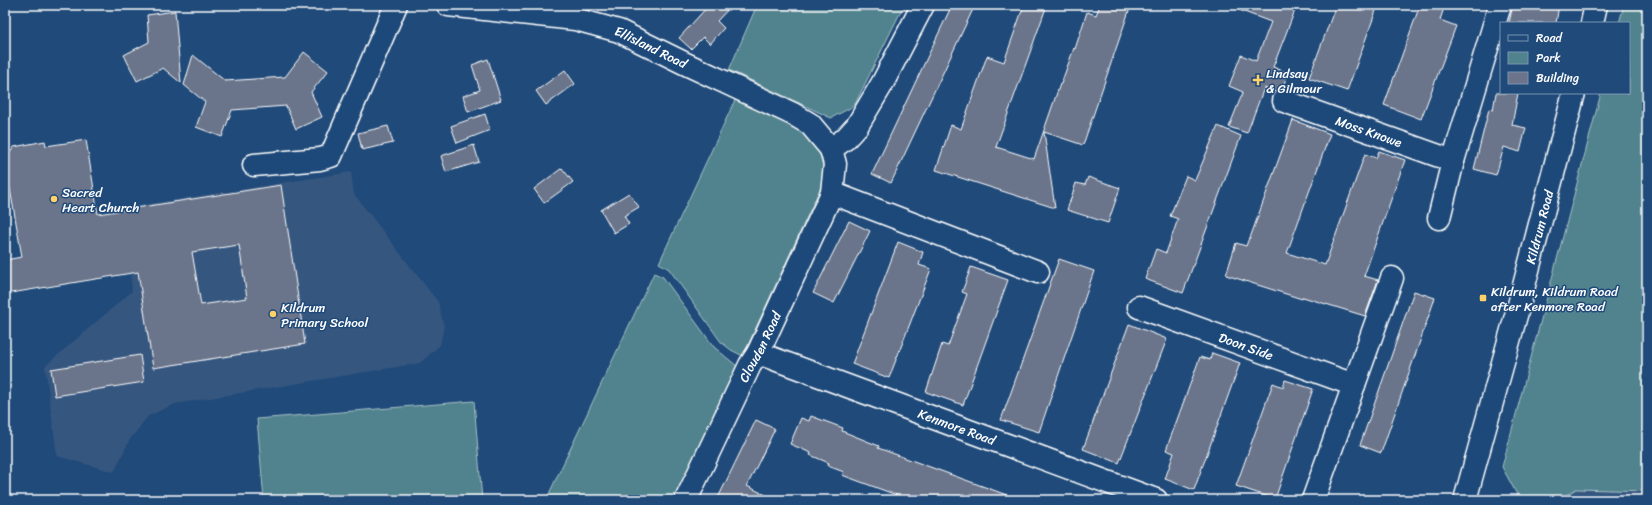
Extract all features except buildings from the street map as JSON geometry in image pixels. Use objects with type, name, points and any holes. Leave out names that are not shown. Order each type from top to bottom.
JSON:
[{"type":"street","points":[[254,165],[320,159],[331,156],[396,5]]},
{"type":"street","name":"Ellisland Road","points":[[448,5],[575,19],[619,31],[793,114],[810,124],[831,149]]},
{"type":"street","points":[[831,149],[845,139],[857,126],[882,84],[923,5]]},
{"type":"street","points":[[1439,218],[1452,161],[1500,5]]},
{"type":"street","points":[[1592,22],[1596,5]]},
{"type":"street","name":"Kildrum Road","points":[[1465,500],[1520,301],[1574,94]]},
{"type":"street","name":"Moss Knowe","points":[[1284,101],[1452,161]]},
{"type":"street","name":"Clouden Road","points":[[686,500],[750,365],[758,353],[832,193],[835,164],[831,149]]},
{"type":"street","points":[[832,193],[1038,272]]},
{"type":"street","points":[[1313,500],[1392,278]]},
{"type":"street","name":"Doon Side","points":[[1139,307],[1354,385]]},
{"type":"street","name":"Kenmore Road","points":[[758,353],[1156,500]]},
{"type":"shaded area","name":"Kildrum Primary School","points":[[351,172],[354,194],[438,302],[444,326],[440,345],[420,363],[175,404],[148,416],[129,441],[114,472],[57,456],[45,366],[132,291],[123,208]]},
{"type":"shaded area","points":[[1576,489],[1647,491],[1647,500],[1558,500]]},
{"type":"green space","points":[[757,5],[904,5],[854,106],[831,118],[729,70]]},
{"type":"green space","points":[[1624,5],[1647,5],[1647,491],[1576,489],[1558,500],[1520,500],[1502,467],[1601,94],[1630,94],[1630,22],[1619,22]]},
{"type":"green space","points":[[736,98],[781,118],[811,139],[821,155],[824,176],[824,180],[743,356],[731,350],[721,342],[669,269],[659,263]]},
{"type":"green space","points":[[654,273],[663,277],[714,347],[738,367],[674,500],[546,500]]},
{"type":"green space","points":[[474,401],[482,500],[264,500],[257,419]]},
{"type":"place","name":"Lindsay & Gilmour","points":[[1258,80]]},
{"type":"place","name":"Sacred Heart Church","points":[[54,199]]},
{"type":"place","name":"Kildrum, Kildrum Road after Kenmore Road","points":[[1483,298]]},
{"type":"place","name":"Kildrum Primary School","points":[[273,314]]}]
